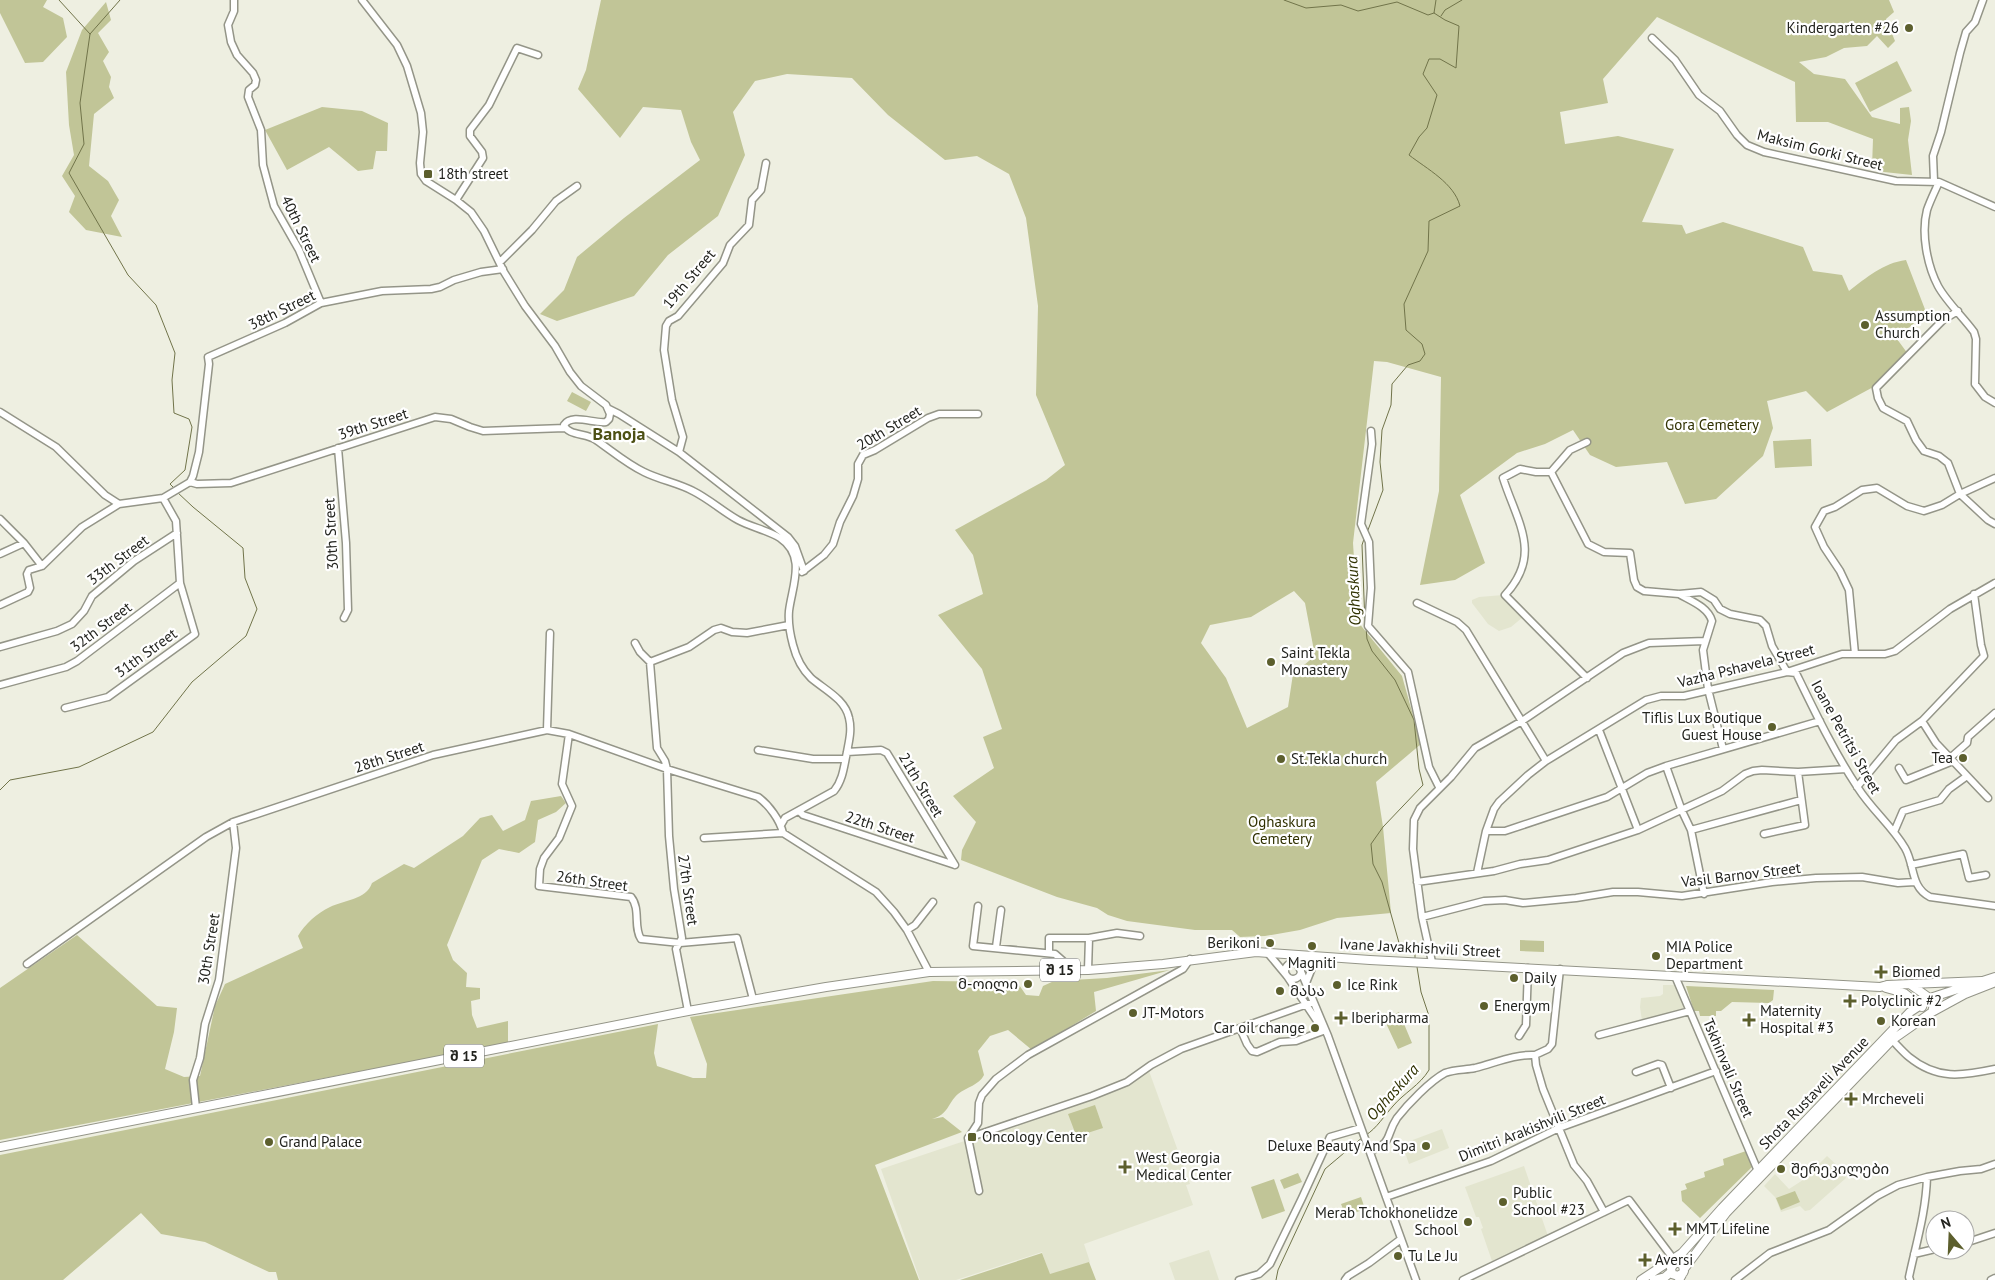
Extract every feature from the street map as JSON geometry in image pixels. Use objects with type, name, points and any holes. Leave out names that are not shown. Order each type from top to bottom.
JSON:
[{"type":"main road","name":"Ivane Javakhishvili Street","points":[[929,972],[1088,970],[1163,964],[1244,952],[1267,952],[1321,957],[1880,987],[1887,985],[1982,981]]},
{"type":"main road","name":"შ 15","points":[[0,1147],[688,1011],[929,972]]},
{"type":"main road","name":"Shota Rustaveli Avenue","points":[[1676,1270],[1682,1252],[1837,1087],[1919,1005],[1930,999],[1995,978]]},
{"type":"main road","name":"Shota Rustaveli Avenue","points":[[1676,1270],[1726,1213],[1892,1040],[1932,1012],[1965,994],[1995,982]]},
{"type":"main road","points":[[1880,987],[1904,993],[1925,1011],[1932,1012],[1934,1005],[1930,999],[1921,990],[1910,984]]},
{"type":"main road","points":[[1641,1280],[1662,1266],[1676,1270]]},
{"type":"main road","points":[[1654,1280],[1665,1277],[1676,1270]]},
{"type":"street","name":"40th Street","points":[[234,0],[234,11],[228,26],[230,42],[237,55],[253,72],[256,80],[255,85],[249,90],[248,98],[261,130],[262,165],[274,206],[299,250],[320,303]]},
{"type":"street","points":[[362,0],[397,45],[407,66],[421,113],[423,132],[420,163],[421,174],[434,187],[456,200],[475,219],[525,306],[555,346],[570,372],[581,386],[609,409],[679,452],[748,508],[788,537],[796,546],[804,571]]},
{"type":"street","points":[[1983,0],[1974,22],[1966,32],[1960,53],[1934,156],[1937,181],[1927,210],[1925,223],[1926,246],[1938,286],[1974,332],[1976,339],[1975,384],[1985,397],[1995,403]]},
{"type":"street","name":"Maksim Gorki Street","points":[[1652,38],[1675,60],[1699,95],[1720,112],[1747,145],[1764,152],[1896,181],[1937,181],[1995,207]]},
{"type":"street","points":[[456,200],[483,158],[482,152],[470,136],[470,130],[489,105],[517,48],[538,54]]},
{"type":"street","name":"19th Street","points":[[679,452],[683,437],[672,400],[664,350],[666,326],[669,321],[678,316],[723,264],[730,245],[749,226],[752,200],[761,190],[766,163]]},
{"type":"street","points":[[500,262],[532,230],[556,201],[577,186]]},
{"type":"street","name":"38th Street","points":[[190,482],[199,452],[209,364],[208,357],[285,323],[320,303],[382,291],[431,289],[463,278],[503,269]]},
{"type":"street","points":[[1958,311],[1943,320],[1876,388],[1883,408],[1907,421],[1924,450],[1940,456],[1948,462],[1960,494],[1988,520],[1995,524]]},
{"type":"street","points":[[609,409],[609,419],[606,422],[572,419],[567,421],[564,425],[565,428],[568,432],[593,438],[644,472],[692,490],[739,520],[782,540],[793,554],[797,576],[789,610],[789,625],[795,654],[810,677],[843,704],[849,718],[850,731],[842,777],[834,791],[785,818],[781,825],[783,834]]},
{"type":"street","points":[[0,412],[56,447],[105,495],[119,504]]},
{"type":"street","name":"20th Street","points":[[797,576],[824,555],[833,544],[840,522],[853,496],[858,479],[859,458],[928,418],[939,414],[978,414]]},
{"type":"street","name":"39th Street","points":[[190,482],[204,485],[231,483],[435,417],[451,419],[470,428],[483,431],[565,428]]},
{"type":"street","points":[[1371,431],[1372,444],[1361,524],[1369,542],[1371,588],[1368,626],[1408,672],[1429,767],[1439,787]]},
{"type":"street","points":[[1587,442],[1570,450],[1551,472],[1520,470],[1503,478],[1525,536],[1526,553],[1521,574],[1516,584],[1505,595],[1587,678]]},
{"type":"street","name":"30th Street","points":[[338,448],[346,543],[348,610],[344,618]]},
{"type":"street","points":[[1551,472],[1588,544],[1604,552],[1630,553],[1634,580],[1638,587],[1644,591],[1679,594],[1701,592],[1714,600],[1720,610],[1760,620],[1766,626],[1772,646],[1787,672]]},
{"type":"street","points":[[1855,654],[1849,590],[1840,571],[1824,547],[1815,527],[1824,511],[1835,507],[1862,490],[1877,488],[1907,506],[1924,511],[1942,505],[1960,494],[1995,478]]},
{"type":"street","points":[[0,606],[28,592],[30,588],[27,574],[29,570],[42,566],[82,527],[119,504],[163,498],[190,482]]},
{"type":"street","name":"31th Street","points":[[65,708],[108,696],[194,634],[180,584],[176,521],[163,498]]},
{"type":"street","points":[[0,520],[24,543],[42,566]]},
{"type":"street","name":"33th Street","points":[[0,647],[72,624],[84,612],[92,596],[134,561],[177,534]]},
{"type":"street","points":[[0,554],[24,543]]},
{"type":"street","name":"Vazha Pshavela Street","points":[[1477,874],[1486,831],[1494,809],[1499,802],[1546,761],[1646,700],[1661,696],[1684,696],[1798,670],[1842,654],[1885,654],[1895,651],[1950,609],[1995,583]]},
{"type":"street","name":"32th Street","points":[[0,685],[66,667],[77,662],[180,584]]},
{"type":"street","points":[[1679,594],[1703,607],[1711,617],[1712,627],[1703,650],[1708,690],[1723,749]]},
{"type":"street","points":[[1857,787],[1896,740],[1922,721],[1984,656],[1974,594]]},
{"type":"street","points":[[1417,603],[1456,622],[1466,630],[1546,761]]},
{"type":"street","points":[[650,662],[689,647],[714,630],[721,628],[732,632],[747,633],[789,625]]},
{"type":"street","points":[[547,730],[550,633]]},
{"type":"street","points":[[1432,962],[1422,917],[1413,849],[1414,820],[1420,808],[1439,787],[1451,778],[1475,748],[1522,721],[1622,653],[1649,643],[1705,641]]},
{"type":"street","points":[[635,643],[640,652],[650,662],[657,748],[665,761],[667,770]]},
{"type":"street","name":"Ioane Petritsi Street","points":[[1798,670],[1820,720],[1846,769],[1868,803],[1894,832],[1906,850],[1915,882]]},
{"type":"street","points":[[1899,768],[1906,780],[1952,760],[1967,743],[1968,737],[1995,713]]},
{"type":"street","points":[[1486,831],[1505,831],[1607,797],[1647,773],[1666,766],[1820,720]]},
{"type":"street","points":[[1922,721],[1936,743],[1988,798]]},
{"type":"street","name":"28th Street","points":[[27,964],[206,837],[233,822],[433,755],[547,730],[569,734],[667,770],[758,797],[765,802],[781,825]]},
{"type":"street","points":[[1599,730],[1638,830]]},
{"type":"street","name":"26th Street","points":[[569,734],[562,784],[572,806],[559,838],[544,858],[540,869],[539,886],[631,897],[635,902],[638,934],[642,939],[680,943],[737,938],[753,999]]},
{"type":"street","points":[[758,750],[814,759],[845,759]]},
{"type":"street","name":"21th Street","points":[[847,752],[881,750],[888,753],[955,865]]},
{"type":"street","points":[[1666,766],[1691,830],[1704,894]]},
{"type":"street","points":[[1417,882],[1477,874],[1548,860],[1638,830],[1682,811],[1722,791],[1745,774],[1753,771],[1798,772],[1846,769]]},
{"type":"street","name":"27th Street","points":[[667,770],[669,836],[674,889],[682,938],[676,949],[688,1011]]},
{"type":"street","points":[[1764,834],[1805,825],[1798,772]]},
{"type":"street","points":[[1894,832],[1903,811],[1940,800],[1948,790],[1967,776]]},
{"type":"street","points":[[1691,830],[1801,800]]},
{"type":"street","name":"22th Street","points":[[799,811],[803,815],[955,865]]},
{"type":"street","name":"30th Street","points":[[196,1108],[192,1080],[200,1058],[205,1024],[219,980],[236,848],[233,822]]},
{"type":"street","points":[[704,838],[783,834],[876,892],[907,930],[929,972]]},
{"type":"street","points":[[1911,865],[1963,854],[1969,878],[1986,875]]},
{"type":"street","name":"Vasil Barnov Street","points":[[1422,917],[1484,901],[1505,900],[1522,903],[1576,898],[1613,892],[1682,896],[1772,882],[1816,878],[1862,877],[1898,883],[1915,882]]},
{"type":"street","points":[[1915,882],[1922,894],[1930,897],[1995,906]]},
{"type":"street","points":[[907,930],[915,925],[933,902]]},
{"type":"street","points":[[978,906],[973,946],[1049,953],[1060,957],[1065,970]]},
{"type":"street","points":[[996,948],[1001,910]]},
{"type":"street","points":[[1049,953],[1049,938],[1089,938],[1117,933],[1140,936]]},
{"type":"street","points":[[1088,970],[1089,938]]},
{"type":"street","points":[[1267,952],[1287,976],[1325,1033]]},
{"type":"street","points":[[1287,967],[1291,964],[1296,964],[1300,969],[1300,974],[1297,978],[1290,979],[1285,971],[1291,955]]},
{"type":"street","points":[[1291,955],[1300,969],[1325,1033],[1416,1280]]},
{"type":"street","points":[[1306,984],[1312,968],[1321,957]]},
{"type":"street","points":[[979,1191],[968,1138],[978,1122],[979,1103],[982,1095],[996,1079],[1028,1055],[1184,970],[1190,960]]},
{"type":"street","points":[[1519,1036],[1526,1025],[1528,968]]},
{"type":"street","points":[[1370,1151],[1382,1146],[1388,1140],[1397,1118],[1435,1079],[1446,1072],[1474,1068],[1526,1054],[1542,1053],[1552,1044],[1560,969]]},
{"type":"street","name":"Tskhinvali Street","points":[[1675,976],[1758,1171]]},
{"type":"street","points":[[968,1138],[1092,1096],[1127,1082],[1151,1065],[1181,1049],[1313,1002]]},
{"type":"street","points":[[1600,1035],[1690,1011]]},
{"type":"street","points":[[1240,1028],[1247,1044],[1252,1051],[1257,1052],[1280,1042],[1296,1041],[1325,1033]]},
{"type":"street","points":[[1892,1040],[1909,1057],[1924,1067],[1952,1076],[1963,1076],[1995,1069]]},
{"type":"street","points":[[1536,1054],[1536,1065],[1543,1089],[1574,1165],[1587,1181],[1604,1212]]},
{"type":"street","points":[[1636,1072],[1658,1064],[1662,1065],[1671,1088]]},
{"type":"street","name":"Dimitri Arakishvili Street","points":[[1386,1197],[1491,1161],[1560,1128],[1716,1071]]},
{"type":"street","points":[[1239,1280],[1259,1274],[1270,1264],[1330,1137],[1362,1130]]},
{"type":"street","points":[[1735,1280],[1770,1253],[1829,1230],[1877,1196],[1898,1185],[1927,1177],[1981,1169],[1995,1164]]},
{"type":"street","points":[[1907,1279],[1923,1215],[1927,1177]]},
{"type":"street","points":[[1463,1280],[1629,1200],[1676,1270]]},
{"type":"street","points":[[1975,1239],[1995,1233]]},
{"type":"street","points":[[1345,1280],[1402,1239]]},
{"type":"street","points":[[1914,1254],[1925,1251]]},
{"type":"street","points":[[1991,1280],[1995,1278]]},
{"type":"shaded area","points":[[1503,595],[1523,617],[1511,627],[1499,631],[1488,624],[1472,603],[1472,600],[1479,597]]},
{"type":"shaded area","points":[[1663,985],[1676,985],[1684,1007],[1682,1010],[1642,1021],[1641,998],[1660,996],[1663,994]]},
{"type":"shaded area","points":[[1149,1071],[1190,1184],[1186,1185],[1193,1205],[1084,1244],[1090,1262],[1050,1276],[1042,1252],[956,1280],[920,1280],[881,1169],[1116,1090]]},
{"type":"shaded area","name":"Deluxe Beauty And Spa","points":[[1442,1129],[1449,1148],[1409,1164],[1402,1144]]},
{"type":"shaded area","points":[[1827,1156],[1843,1171],[1846,1178],[1810,1210],[1805,1211],[1800,1206],[1781,1212],[1775,1197],[1764,1186],[1775,1174],[1789,1189],[1803,1180]]},
{"type":"shaded area","name":"Public School #23","points":[[1524,1166],[1548,1236],[1492,1261],[1479,1217],[1476,1217],[1465,1187]]},
{"type":"shaded area","points":[[1209,1250],[1219,1280],[1175,1280],[1169,1263]]},
{"type":"green space","points":[[0,0],[47,0],[43,7],[63,18],[67,37],[43,62],[25,63],[0,13]]},
{"type":"green space","points":[[601,0],[1889,0],[1894,12],[1886,19],[1895,41],[1888,48],[1877,36],[1867,46],[1844,48],[1826,57],[1799,62],[1814,74],[1845,79],[1872,117],[1900,124],[1900,108],[1909,107],[1911,121],[1908,140],[1912,175],[1884,172],[1872,167],[1873,139],[1828,122],[1796,122],[1795,82],[1657,17],[1603,79],[1608,103],[1560,112],[1565,144],[1618,136],[1674,149],[1642,222],[1682,225],[1686,234],[1723,222],[1803,247],[1813,271],[1842,275],[1849,291],[1882,268],[1906,260],[1926,312],[1897,339],[1908,354],[1877,385],[1827,412],[1806,391],[1767,401],[1773,428],[1763,456],[1716,499],[1685,504],[1667,462],[1616,467],[1590,455],[1573,430],[1545,444],[1517,453],[1460,495],[1485,563],[1455,580],[1420,585],[1439,491],[1441,377],[1387,362],[1374,361],[1353,543],[1358,622],[1402,676],[1421,744],[1376,782],[1383,827],[1391,913],[1337,918],[1300,930],[1265,936],[1240,937],[1232,930],[1195,930],[1127,921],[1108,915],[1097,908],[1057,897],[961,860],[962,850],[976,822],[953,796],[994,768],[983,737],[1002,729],[982,669],[938,615],[983,594],[973,555],[955,530],[1046,480],[1065,465],[1036,395],[1038,306],[1026,218],[1009,174],[977,156],[945,160],[888,115],[852,78],[787,74],[755,81],[733,112],[745,155],[718,216],[668,255],[634,296],[557,321],[540,314],[564,290],[577,257],[624,218],[700,160],[691,142],[681,110],[643,107],[620,138],[578,89],[586,70]],"holes":[[[1294,591],[1305,603],[1315,656],[1293,674],[1288,707],[1247,728],[1226,678],[1201,643],[1210,625],[1251,617]]]},
{"type":"green space","points":[[106,2],[111,20],[98,33],[109,52],[103,61],[111,77],[109,87],[114,98],[94,114],[89,166],[108,181],[119,200],[111,216],[122,237],[86,230],[69,212],[75,196],[62,176],[74,155],[69,125],[66,72],[82,30]]},
{"type":"green space","points":[[1897,61],[1912,91],[1870,112],[1855,83]]},
{"type":"green space","points":[[322,107],[362,111],[388,123],[387,151],[376,151],[373,169],[358,171],[329,147],[287,170],[265,130]]},
{"type":"green space","points":[[572,392],[591,402],[586,411],[567,401]]},
{"type":"green space","points":[[1811,439],[1812,466],[1775,468],[1773,441]]},
{"type":"green space","points":[[561,796],[566,803],[556,812],[538,820],[535,842],[519,853],[499,849],[482,860],[447,945],[453,960],[467,973],[466,987],[480,988],[480,999],[471,1001],[472,1015],[477,1028],[508,1021],[508,1043],[0,1140],[0,988],[77,935],[157,1006],[177,1008],[174,1032],[165,1069],[184,1077],[200,1076],[215,1006],[225,984],[303,948],[298,936],[312,919],[325,909],[360,896],[369,889],[372,883],[404,864],[414,868],[463,836],[480,818],[492,815],[503,831],[525,820],[531,801]]},
{"type":"green space","points":[[1520,940],[1544,941],[1544,952],[1520,951]]},
{"type":"green space","points":[[1170,970],[1094,992],[1096,1011],[1032,1050],[1008,1030],[990,1036],[978,1051],[984,1075],[982,1078],[976,1084],[958,1094],[945,1112],[932,1119],[943,1117],[962,1132],[875,1165],[919,1280],[278,1280],[276,1272],[269,1272],[205,1242],[161,1234],[141,1213],[63,1280],[0,1280],[0,1155],[658,1024],[654,1053],[657,1066],[693,1078],[706,1078],[707,1064],[690,1017],[933,981],[1017,982],[1026,995],[1039,996],[1043,986],[1054,981],[1107,978]]},
{"type":"green space","points":[[1686,986],[1774,990],[1773,1000],[1769,1003],[1732,1002],[1721,1011],[1716,1011],[1716,1016],[1700,1016],[1699,1011],[1694,1011]]},
{"type":"green space","points":[[1399,1012],[1412,1043],[1398,1049],[1384,1019]]},
{"type":"green space","points":[[1095,1105],[1103,1128],[1076,1135],[1068,1114]]},
{"type":"green space","points":[[1746,1151],[1753,1166],[1700,1218],[1682,1201],[1681,1191],[1687,1189],[1685,1184],[1705,1177],[1704,1172],[1724,1165],[1723,1159]]},
{"type":"green space","points":[[1298,1173],[1302,1182],[1284,1189],[1280,1180]]},
{"type":"green space","points":[[1274,1179],[1285,1211],[1262,1219],[1251,1187]]},
{"type":"green space","points":[[1795,1191],[1800,1202],[1781,1210],[1776,1198]]},
{"type":"green space","points":[[1361,1197],[1365,1209],[1346,1216],[1341,1204]]},
{"type":"green space","points":[[1042,1253],[1050,1274],[1089,1262],[1096,1280],[960,1280]]},
{"type":"waterway","points":[[59,0],[90,34]]},
{"type":"waterway","points":[[120,0],[90,34],[80,103],[84,144],[69,173],[128,275],[156,305],[175,353],[172,380],[174,413],[189,419],[192,427],[185,470],[170,484],[175,489]]},
{"type":"waterway","points":[[1284,0],[1306,8],[1341,5],[1358,11],[1397,2],[1428,15],[1434,13]]},
{"type":"waterway","name":"Oghaskura","points":[[1368,530],[1383,490],[1380,462],[1382,430],[1391,405],[1392,384],[1408,365],[1420,361],[1425,354],[1422,344],[1406,330],[1404,304],[1428,251],[1429,221],[1460,206],[1457,198],[1446,183],[1409,155],[1419,137],[1427,128],[1437,95],[1423,74],[1429,59],[1440,59],[1456,68],[1459,26],[1434,13],[1436,0]]},
{"type":"waterway","points":[[1441,16],[1445,10],[1462,0]]},
{"type":"waterway","points":[[0,790],[10,780],[79,767],[153,732],[192,682],[246,636],[257,609],[245,578],[243,548],[177,492]]},
{"type":"waterway","name":"Oghaskura","points":[[1364,539],[1362,545],[1365,624]]},
{"type":"waterway","name":"Oghaskura","points":[[1366,628],[1367,639],[1372,651],[1395,680],[1414,720],[1419,769],[1423,785],[1383,827],[1371,844],[1373,864],[1382,882],[1401,950],[1415,954],[1415,958]]},
{"type":"waterway","name":"Oghaskura","points":[[1366,1135],[1429,1070],[1429,1016],[1421,992],[1417,967]]},
{"type":"waterway","name":"Oghaskura","points":[[1276,1280],[1278,1270],[1325,1169],[1363,1137]]},
{"type":"place","name":"Kindergarten #26","points":[[1909,28]]},
{"type":"place","name":"18th street","points":[[428,174]]},
{"type":"place","name":"Assumption Church","points":[[1865,325]]},
{"type":"place","name":"Saint Tekla Monastery","points":[[1271,662]]},
{"type":"place","name":"Tiflis Lux Boutique Guest House","points":[[1772,727]]},
{"type":"place","name":"Tea","points":[[1963,758]]},
{"type":"place","name":"St.Tekla church","points":[[1281,759]]},
{"type":"place","name":"Berikoni","points":[[1270,943]]},
{"type":"place","name":"Magniti","points":[[1312,946]]},
{"type":"place","name":"MIA Police Department","points":[[1656,956]]},
{"type":"place","name":"Biomed","points":[[1881,972]]},
{"type":"place","name":"Daily","points":[[1514,978]]},
{"type":"place","name":"მ-ოილი","points":[[1028,984]]},
{"type":"place","name":"Ice Rink","points":[[1337,985]]},
{"type":"place","name":"მასა","points":[[1280,991]]},
{"type":"place","name":"Polyclinic #2","points":[[1850,1001]]},
{"type":"place","name":"Energym","points":[[1484,1006]]},
{"type":"place","name":"JT-Motors","points":[[1133,1013]]},
{"type":"place","name":"Iberipharma","points":[[1341,1018]]},
{"type":"place","name":"Maternity Hospital #3","points":[[1749,1020]]},
{"type":"place","name":"Korean","points":[[1881,1021]]},
{"type":"place","name":"Car oil change","points":[[1315,1028]]},
{"type":"place","name":"Mrcheveli","points":[[1851,1099]]},
{"type":"place","name":"Oncology Center","points":[[972,1137]]},
{"type":"place","name":"Grand Palace","points":[[269,1142]]},
{"type":"place","name":"Deluxe Beauty And Spa","points":[[1426,1146]]},
{"type":"place","name":"West Georgia Medical Center","points":[[1125,1167]]},
{"type":"place","name":"შერეკილები","points":[[1781,1169]]},
{"type":"place","name":"Public School #23","points":[[1503,1202]]},
{"type":"place","name":"Merab Tchokhonelidze School","points":[[1468,1222]]},
{"type":"place","name":"MMT Lifeline","points":[[1675,1229]]},
{"type":"place","name":"Tu Le Ju","points":[[1398,1256]]},
{"type":"place","name":"Aversi","points":[[1645,1260]]},
{"type":"district","name":"Banoja","points":[[619,434]]},
{"type":"park label","name":"Gora Cemetery","points":[[1712,425]]},
{"type":"park label","name":"Oghaskura Cemetery","points":[[1282,830]]}]
